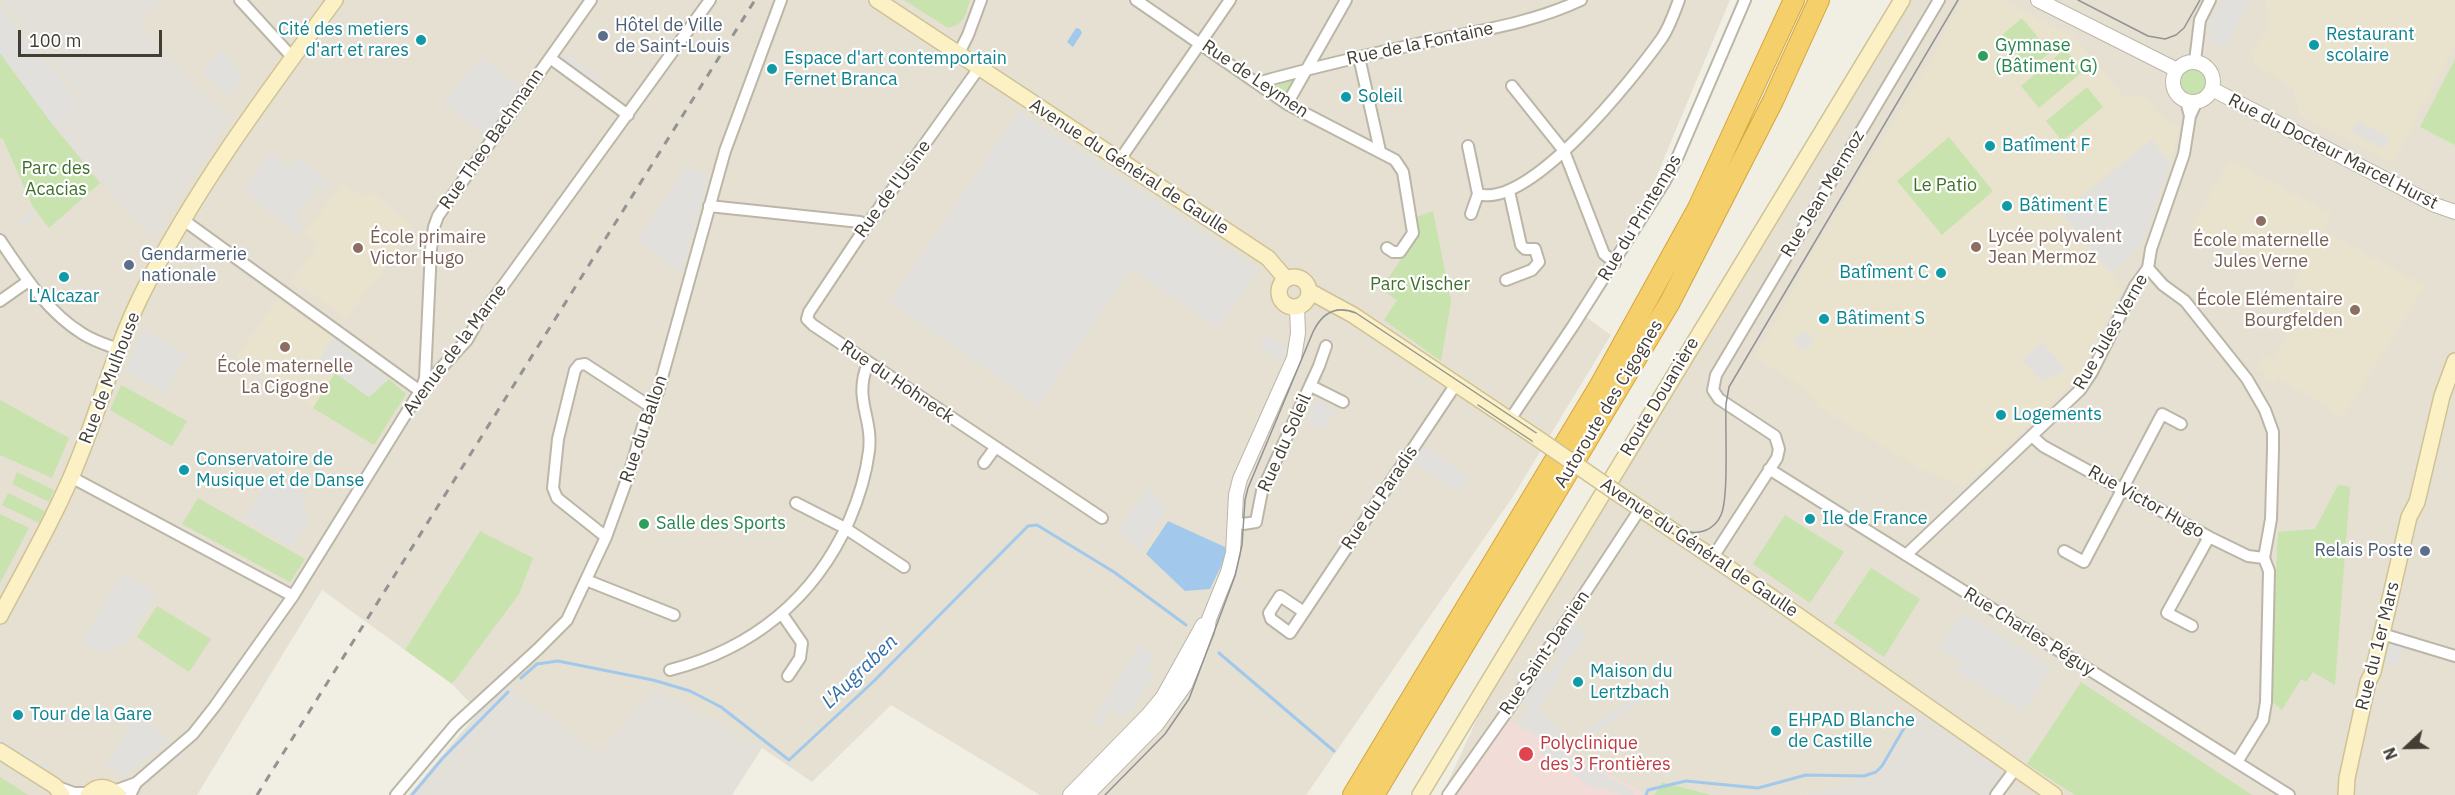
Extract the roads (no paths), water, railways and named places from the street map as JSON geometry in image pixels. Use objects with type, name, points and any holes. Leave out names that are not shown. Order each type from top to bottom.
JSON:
[{"type":"highway","name":"Autoroute des Cigognes","points":[[1353,795],[1599,387],[1698,208],[1794,0]]},
{"type":"highway","name":"Autoroute des Cigognes","points":[[1374,795],[1670,302],[1773,101],[1819,0]]},
{"type":"highway","points":[[1773,101],[1805,54],[1832,0]]},
{"type":"main road","name":"Rue de Mulhouse","points":[[0,616],[57,510],[118,349],[141,297],[182,219],[245,123],[335,0]]},
{"type":"main road","name":"Avenue du Général de Gaulle","points":[[877,0],[1268,258],[1286,279]]},
{"type":"main road","name":"Route Douanière","points":[[1420,795],[1902,0]]},
{"type":"main road","points":[[1286,279],[1300,279],[1305,282],[1309,291],[1307,299],[1298,307],[1289,307],[1280,298],[1278,290],[1286,279]]},
{"type":"main road","name":"Avenue du Général de Gaulle","points":[[1309,291],[1353,315],[1713,557],[2054,795]]},
{"type":"main road","name":"Rue du 1er Mars","points":[[2346,795],[2347,778],[2368,682],[2373,672],[2409,517],[2417,502],[2434,424],[2455,361]]},
{"type":"main road","points":[[0,751],[58,791]]},
{"type":"main road","points":[[88,794],[98,787],[106,787],[116,793]]},
{"type":"street","points":[[240,0],[293,58]]},
{"type":"street","name":"Rue Theo Bachmann","points":[[420,391],[426,378],[434,228],[444,205],[591,0]]},
{"type":"street","name":"Avenue de la Marne","points":[[116,793],[136,783],[193,734],[261,644],[420,391],[467,340],[478,319],[710,0]]},
{"type":"street","name":"Rue du Ballon","points":[[396,795],[455,724],[567,620],[606,537],[663,378],[709,206],[737,115],[782,0]]},
{"type":"street","points":[[958,55],[981,0]]},
{"type":"street","name":"Rue de Leymen","points":[[1136,0],[1287,104],[1380,151],[1400,165],[1414,228],[1403,250],[1396,253],[1387,248]]},
{"type":"street","points":[[1119,161],[1230,0]]},
{"type":"street","points":[[1287,104],[1346,0]]},
{"type":"street","name":"Rue de la Fontaine","points":[[1257,83],[1359,57],[1527,20],[1562,9],[1581,0]]},
{"type":"street","points":[[1478,194],[1509,191],[1564,151],[1586,131],[1662,37],[1679,0]]},
{"type":"street","name":"Rue du Printemps","points":[[1509,421],[1615,263],[1678,156],[1744,0]]},
{"type":"street","name":"Rue Jean Mermoz","points":[[1769,469],[1777,458],[1779,449],[1775,436],[1723,402],[1713,390],[1716,375],[1940,0]]},
{"type":"street","points":[[2038,0],[2177,70]]},
{"type":"street","points":[[2195,62],[2200,20],[2210,0]]},
{"type":"street","points":[[1359,57],[1380,151]]},
{"type":"street","points":[[550,58],[628,115]]},
{"type":"street","points":[[2195,62],[2205,65],[2211,72],[2213,81],[2212,90],[2207,96],[2192,101],[2180,97],[2174,86],[2174,78],[2177,70],[2186,63],[2195,62]]},
{"type":"street","name":"Rue de l'Usine","points":[[809,312],[867,225],[979,68]]},
{"type":"street","points":[[1512,86],[1564,151],[1604,254],[1615,263]]},
{"type":"street","name":"Rue du Docteur Marcel Hurst","points":[[2212,90],[2435,206],[2455,212]]},
{"type":"street","name":"Rue Jules Verne","points":[[1906,555],[2080,390],[2092,372],[2135,286],[2148,268],[2151,249],[2184,154],[2192,101]]},
{"type":"street","points":[[1468,146],[1478,194],[1471,214]]},
{"type":"street","points":[[1506,280],[1535,268],[1539,262],[1535,249],[1525,249],[1521,245],[1509,191]]},
{"type":"street","points":[[709,206],[860,222],[867,225]]},
{"type":"street","points":[[182,219],[420,391]]},
{"type":"street","points":[[0,240],[27,282],[55,310],[84,334],[118,349]]},
{"type":"street","points":[[2148,268],[2163,285],[2185,301],[2247,380],[2265,410],[2273,432],[2270,530],[2264,558],[2269,571],[2265,712],[2237,762]]},
{"type":"street","points":[[0,301],[27,282]]},
{"type":"street","points":[[1087,795],[1171,708],[1188,679],[1228,572],[1236,521],[1236,495],[1240,479],[1294,358],[1298,333],[1298,307]]},
{"type":"street","name":"Rue du Hohneck","points":[[809,312],[807,319],[809,322],[1102,518]]},
{"type":"street","name":"Rue du Soleil","points":[[1236,521],[1243,524],[1256,522],[1262,491],[1311,386],[1326,346]]},
{"type":"street","points":[[670,670],[732,647],[757,633],[782,614],[819,574],[846,528],[864,477],[869,452],[869,431],[861,381],[868,363]]},
{"type":"street","points":[[426,364],[442,366]]},
{"type":"street","points":[[606,537],[557,498],[553,488],[558,439],[575,370],[579,365],[585,364],[651,407]]},
{"type":"street","name":"Rue du Paradis","points":[[1304,612],[1456,384]]},
{"type":"street","points":[[1311,386],[1343,402]]},
{"type":"street","points":[[2064,551],[2084,562],[2162,414],[2181,424]]},
{"type":"street","name":"Rue Victor Hugo","points":[[2032,436],[2043,446],[2209,537],[2248,556],[2264,558]]},
{"type":"street","points":[[984,463],[995,448]]},
{"type":"street","points":[[1713,557],[1769,469]]},
{"type":"street","name":"Rue Charles Péguy","points":[[1769,469],[2289,795]]},
{"type":"street","points":[[71,477],[293,596]]},
{"type":"street","points":[[796,503],[846,528],[904,567]]},
{"type":"street","name":"Rue Saint-Damien","points":[[1448,795],[1503,717],[1640,509]]},
{"type":"street","points":[[2192,626],[2167,613],[2209,537]]},
{"type":"street","points":[[586,580],[674,615]]},
{"type":"street","points":[[782,614],[802,643],[800,658],[788,676]]},
{"type":"street","points":[[1070,795],[1163,697],[1200,627],[1209,619]]},
{"type":"street","points":[[2382,634],[2455,656]]},
{"type":"street","points":[[1996,795],[2016,768]]},
{"type":"street","name":"Avenue de la Marne","points":[[130,795],[136,783]]},
{"type":"street","points":[[58,791],[88,794]]},
{"type":"water","points":[[1076,28],[1082,33],[1073,47],[1067,42]]},
{"type":"water","points":[[1168,521],[1225,547],[1226,556],[1210,589],[1185,591],[1146,554]]},
{"type":"waterway","name":"L'Augraben","points":[[521,678],[537,664],[558,661],[653,680],[690,691],[721,707],[789,760],[874,681],[1028,526],[1037,525],[1114,572],[1186,625]]},
{"type":"waterway","name":"L'Augraben","points":[[1219,653],[1334,751]]},
{"type":"waterway","name":"L'Augraben","points":[[412,795],[442,759],[508,692]]},
{"type":"waterway","name":"L'Augraben","points":[[1646,795],[1648,790],[1686,781],[1758,788],[1806,775],[1864,776],[1876,772],[1882,766],[1911,716]]},
{"type":"tram line","points":[[1105,795],[1165,734],[1189,699],[1235,576],[1242,545],[1248,488],[1313,332],[1330,312],[1342,310],[1356,313],[1682,530],[1699,532],[1714,525],[1721,515],[1725,494],[1726,404],[1729,387],[1958,0]]},
{"type":"tram line","points":[[2078,0],[2148,36],[2165,39],[2176,35],[2184,28],[2200,0]]},
{"type":"tram line","points":[[1478,405],[1535,443]]},
{"type":"tram line","points":[[1558,458],[1660,527],[1676,535]]},
{"type":"railway","points":[[257,795],[755,0]]},
{"type":"place","name":"Hôtel de Ville de Saint-Louis","points":[[603,36]]},
{"type":"place","name":"Cité des metiers d'art et rares","points":[[421,40]]},
{"type":"place","name":"Restaurant scolaire","points":[[2314,45]]},
{"type":"place","name":"Gymnase (Bâtiment G)","points":[[1983,56]]},
{"type":"place","name":"Espace d'art contemportain Fernet Branca","points":[[772,69]]},
{"type":"place","name":"Soleil","points":[[1346,97]]},
{"type":"place","name":"Batîment F","points":[[1990,146]]},
{"type":"place","name":"Bâtiment E","points":[[2007,206]]},
{"type":"place","name":"École maternelle Jules Verne","points":[[2261,221]]},
{"type":"place","name":"Lycée polyvalent Jean Mermoz","points":[[1976,247]]},
{"type":"place","name":"École primaire Victor Hugo","points":[[358,248]]},
{"type":"place","name":"Gendarmerie nationale","points":[[129,265]]},
{"type":"place","name":"Batîment C","points":[[1941,273]]},
{"type":"place","name":"L'Alcazar","points":[[64,277]]},
{"type":"place","name":"École Elémentaire Bourgfelden","points":[[2355,310]]},
{"type":"place","name":"Bâtiment S","points":[[1824,319]]},
{"type":"place","name":"École maternelle La Cigogne","points":[[285,347]]},
{"type":"place","name":"Logements","points":[[2001,415]]},
{"type":"place","name":"Conservatoire de Musique et de Danse","points":[[184,470]]},
{"type":"place","name":"Ile de France","points":[[1810,519]]},
{"type":"place","name":"Salle des Sports","points":[[644,524]]},
{"type":"place","name":"Relais Poste","points":[[2425,551]]},
{"type":"place","name":"Maison du Lertzbach","points":[[1578,682]]},
{"type":"place","name":"Tour de la Gare","points":[[18,715]]},
{"type":"place","name":"EHPAD Blanche de Castille","points":[[1776,731]]},
{"type":"place","name":"Polyclinique des 3 Frontières","points":[[1526,754]]},
{"type":"park label","name":"Parc des Acacias","points":[[56,180]]},
{"type":"park label","name":"Le Patio","points":[[1945,186]]},
{"type":"park label","name":"Parc Vischer","points":[[1420,285]]}]
